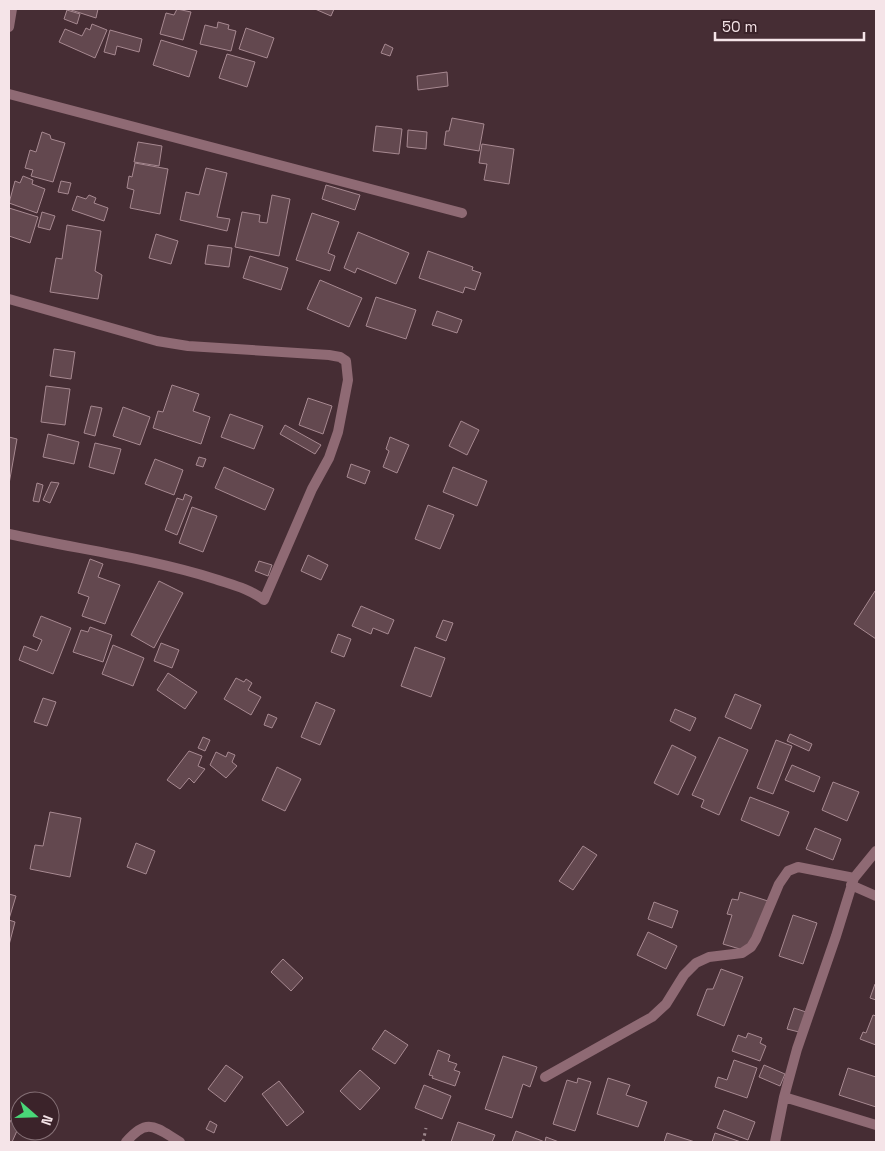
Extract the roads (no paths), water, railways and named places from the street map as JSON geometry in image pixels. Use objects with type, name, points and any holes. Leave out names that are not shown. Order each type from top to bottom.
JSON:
[{"type":"street","points":[[9,27],[12,9]]},
{"type":"street","points":[[9,94],[462,213]]},
{"type":"street","points":[[9,299],[157,341],[180,345],[340,357],[346,361],[348,380],[338,432],[329,458],[312,489],[264,600],[250,590],[192,572],[9,534]]},
{"type":"street","points":[[775,1142],[784,1097],[797,1049],[853,882],[876,851]]},
{"type":"street","points":[[545,1077],[652,1017],[666,1004],[684,974],[696,963],[709,957],[742,953],[751,947],[779,884],[788,871],[798,867],[853,882],[876,896]]},
{"type":"street","points":[[784,1097],[876,1125]]},
{"type":"street","points":[[126,1142],[139,1130],[152,1126],[180,1142]]}]
